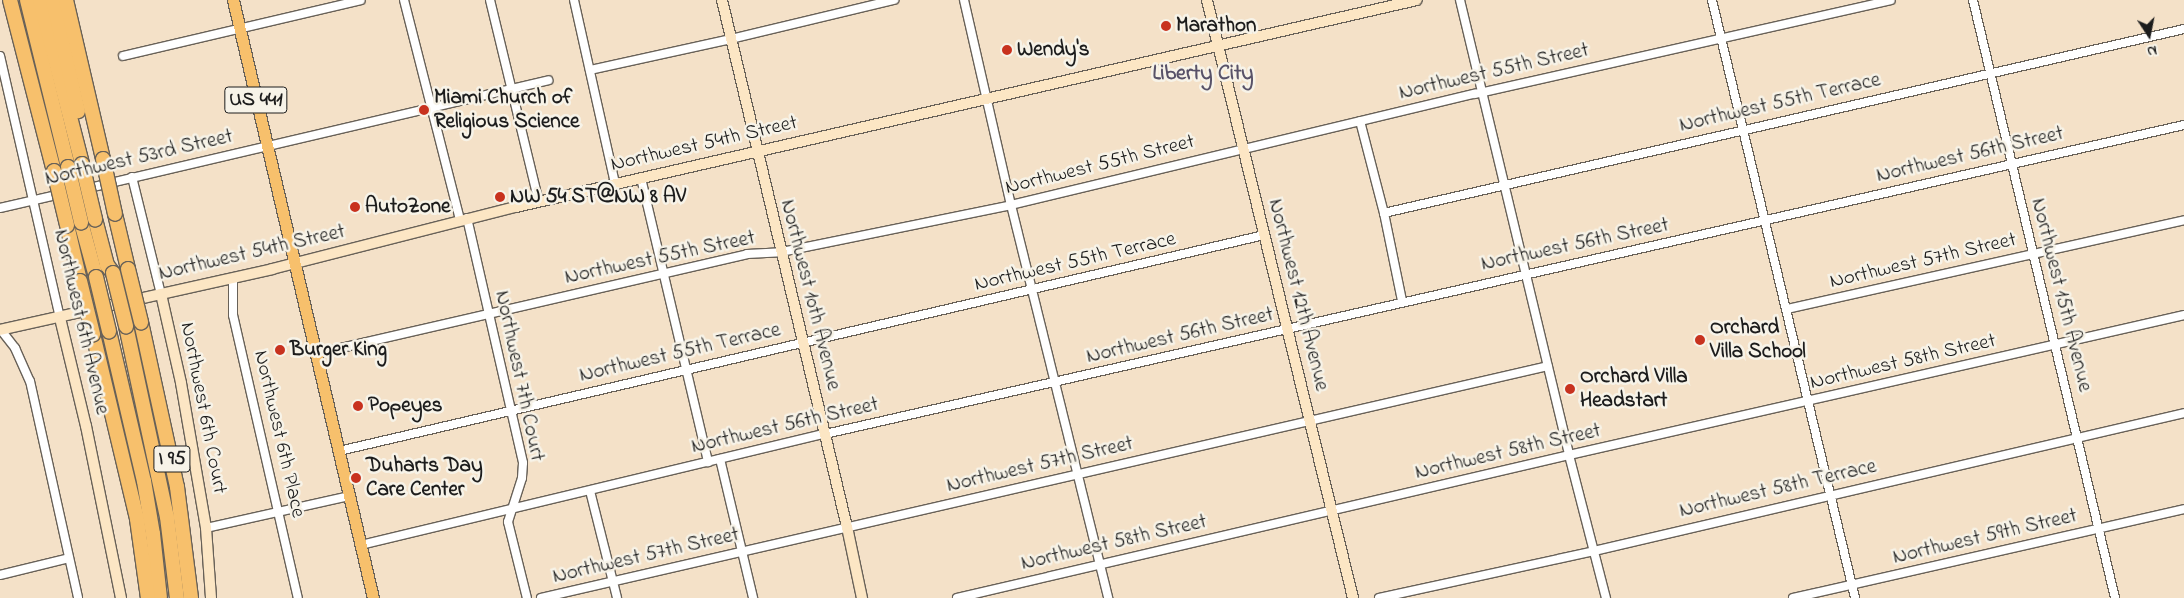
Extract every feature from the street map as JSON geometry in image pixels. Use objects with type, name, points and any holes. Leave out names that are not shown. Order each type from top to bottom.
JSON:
[{"type":"highway","name":"I 95","points":[[10,0],[54,171],[137,519],[148,598]]},
{"type":"highway","points":[[27,0],[68,167],[92,219],[107,265],[113,273],[167,517],[177,598]]},
{"type":"highway","points":[[33,0],[40,29],[38,42]]},
{"type":"highway","points":[[40,0],[86,163]]},
{"type":"highway","points":[[53,0],[86,163],[96,277],[147,499],[160,598]]},
{"type":"highway","name":"I 95","points":[[66,0],[178,487],[191,598]]},
{"type":"main road","name":"US 441","points":[[233,0],[373,598]]},
{"type":"main road","name":"Northwest 10th Avenue","points":[[722,0],[862,598]]},
{"type":"main road","name":"Northwest 12th Avenue","points":[[1207,0],[1353,598]]},
{"type":"main road","name":"Northwest 54th Street","points":[[0,330],[294,264],[463,219],[1417,0]]},
{"type":"main road","name":"Northwest 6th Court","points":[[161,294],[181,384],[206,528]]},
{"type":"main road","name":"Northwest 6th Avenue","points":[[60,318],[86,426],[121,598]]},
{"type":"main road","points":[[206,528],[211,598]]},
{"type":"street","points":[[123,56],[361,0]]},
{"type":"street","name":"Northwest 7th Court","points":[[404,0],[430,108],[463,219],[488,314],[522,463],[522,478],[508,522],[527,598]]},
{"type":"street","points":[[490,0],[538,202]]},
{"type":"street","points":[[574,0],[615,184]]},
{"type":"street","points":[[590,70],[731,40],[894,0]]},
{"type":"street","points":[[964,0],[988,98],[1010,205],[1056,382],[1108,598]]},
{"type":"street","points":[[1460,0],[1569,455],[1606,598]]},
{"type":"street","points":[[1712,0],[1855,598]]},
{"type":"street","name":"Northwest 55th Street","points":[[315,354],[747,254],[781,252],[1010,205],[1482,92],[1891,0]]},
{"type":"street","name":"Northwest 15th Avenue","points":[[1974,0],[2032,254],[2078,437],[2115,598]]},
{"type":"street","name":"Northwest 55th Terrace","points":[[1384,213],[1990,72],[2184,29]]},
{"type":"street","name":"Northwest 6th Avenue","points":[[0,56],[3,84],[60,318]]},
{"type":"street","name":"Northwest 53rd Street","points":[[0,208],[548,80]]},
{"type":"street","points":[[1360,121],[1384,213],[1402,302]]},
{"type":"street","name":"Northwest 56th Street","points":[[360,545],[512,507],[590,491],[824,434],[2184,125]]},
{"type":"street","points":[[132,177],[161,294]]},
{"type":"street","points":[[641,178],[708,462]]},
{"type":"street","name":"Northwest 57th Street","points":[[1787,309],[2184,220]]},
{"type":"street","name":"Northwest 55th Terrace","points":[[339,452],[687,369],[1033,291],[1264,235]]},
{"type":"street","name":"Northwest 6th Place","points":[[233,278],[233,315],[298,598]]},
{"type":"street","name":"Northwest 58th Street","points":[[957,598],[1569,455],[2184,315]]},
{"type":"street","points":[[0,330],[15,348],[30,381],[78,598]]},
{"type":"street","name":"Northwest 57th Street","points":[[541,598],[1548,366]]},
{"type":"street","name":"Northwest 58th Terrace","points":[[1379,598],[1594,551],[2184,413]]},
{"type":"street","points":[[720,459],[753,598]]},
{"type":"street","points":[[590,491],[617,598]]},
{"type":"street","points":[[206,528],[280,513],[349,496]]},
{"type":"street","name":"Northwest 59th Street","points":[[1793,598],[2184,509]]},
{"type":"street","points":[[0,575],[69,558]]},
{"type":"place","name":"Marathon","points":[[1166,26]]},
{"type":"place","name":"Wendy's","points":[[1007,50]]},
{"type":"place","name":"Miami Church of Religious Science","points":[[424,110]]},
{"type":"place","name":"NW 54 ST@NW 8 AV","points":[[500,197]]},
{"type":"place","name":"AutoZone","points":[[355,207]]},
{"type":"place","name":"Orchard Villa School","points":[[1700,340]]},
{"type":"place","name":"Burger King","points":[[280,350]]},
{"type":"place","name":"Orchard Villa Headstart","points":[[1570,389]]},
{"type":"place","name":"Popeyes","points":[[358,406]]},
{"type":"place","name":"Duharts Day Care Center","points":[[356,478]]},
{"type":"district","name":"Liberty City","points":[[1203,75]]}]
